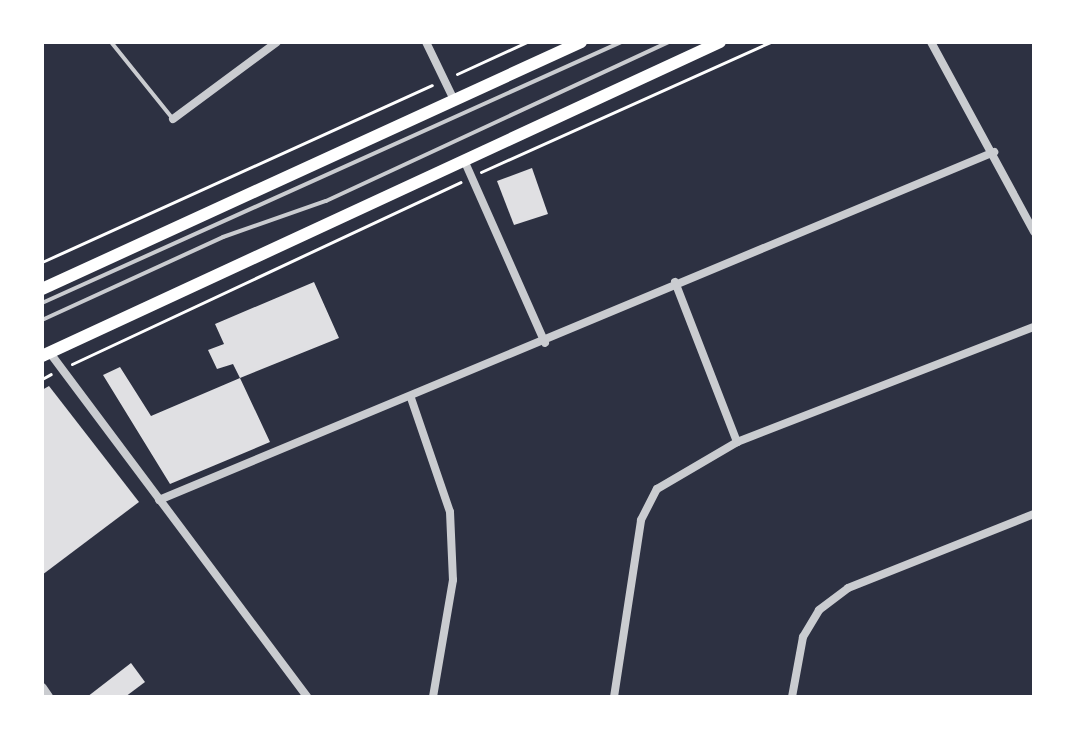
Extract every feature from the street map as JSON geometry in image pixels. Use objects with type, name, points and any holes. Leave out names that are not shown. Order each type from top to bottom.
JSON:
[{"type":"main road","points":[[42,289],[581,42]]},
{"type":"main road","points":[[46,354],[720,42]]},
{"type":"street","points":[[173,119],[277,42]]},
{"type":"street","points":[[931,42],[994,152],[1034,232]]},
{"type":"street","points":[[428,43],[454,100]]},
{"type":"street","points":[[159,500],[545,343],[675,282],[994,152]]},
{"type":"street","points":[[464,160],[474,175],[545,343]]},
{"type":"street","points":[[675,282],[737,442]]},
{"type":"street","points":[[614,697],[641,520],[657,489],[737,442],[1034,327]]},
{"type":"street","points":[[46,354],[307,697]]},
{"type":"street","points":[[411,398],[450,512],[453,580],[433,697]]},
{"type":"street","points":[[792,697],[803,637],[819,610],[848,588],[1034,514]]},
{"type":"lane","points":[[111,42],[173,119]]},
{"type":"lane","points":[[42,303],[621,42]]},
{"type":"lane","points":[[42,320],[223,237],[326,201],[669,42]]},
{"type":"path","points":[[42,262],[527,42]]},
{"type":"path","points":[[42,379],[474,175],[770,42]]},
{"type":"building","points":[[532,168],[548,214],[514,225],[497,181]]},
{"type":"building","points":[[314,282],[339,338],[240,378],[233,364],[217,369],[208,350],[224,344],[215,324]]},
{"type":"building","points":[[120,367],[151,416],[240,378],[270,442],[170,484],[103,375]]},
{"type":"building","points":[[49,386],[139,502],[42,575],[42,390]]},
{"type":"building","points":[[131,663],[145,682],[125,697],[87,697]]}]
